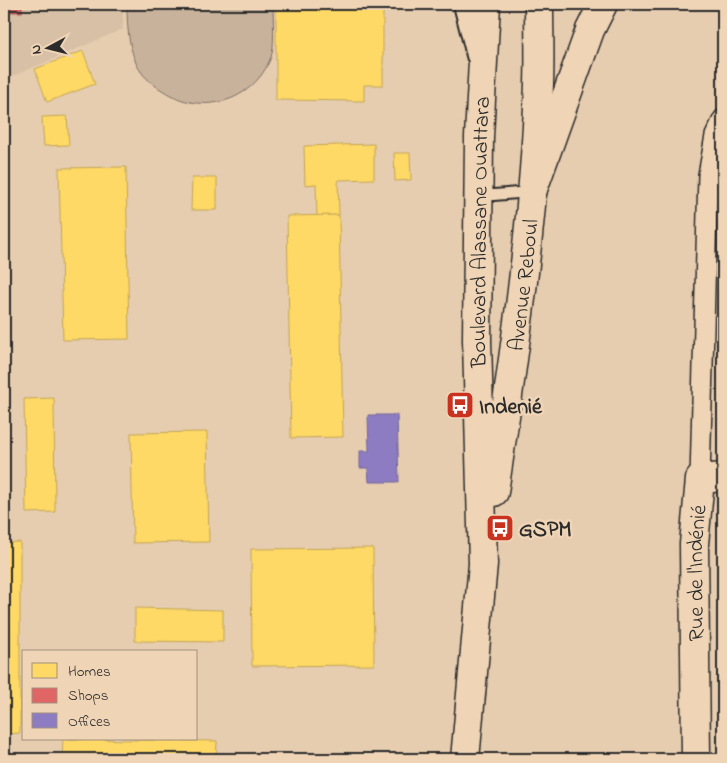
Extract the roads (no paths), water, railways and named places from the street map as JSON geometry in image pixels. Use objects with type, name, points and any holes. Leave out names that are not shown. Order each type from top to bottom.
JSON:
[{"type":"main road","name":"Boulevard Alassane Ouattara","points":[[465,759],[483,564],[477,340],[480,196],[479,137],[486,4]]},
{"type":"main road","name":"Avenue Reboul","points":[[483,564],[516,343],[532,192],[539,83],[539,4]]},
{"type":"main road","points":[[532,192],[590,30],[603,4]]},
{"type":"main road","name":"Rue de l'Indénié","points":[[696,759],[694,544],[712,478]]},
{"type":"street","points":[[466,4],[482,71]]},
{"type":"street","name":"Rue de l'Indénié","points":[[712,478],[708,175],[715,136],[723,119]]},
{"type":"lane","points":[[480,196],[532,192]]},
{"type":"place","name":"Indenié","points":[[460,405]]},
{"type":"place","name":"GSPM","points":[[500,528]]}]
